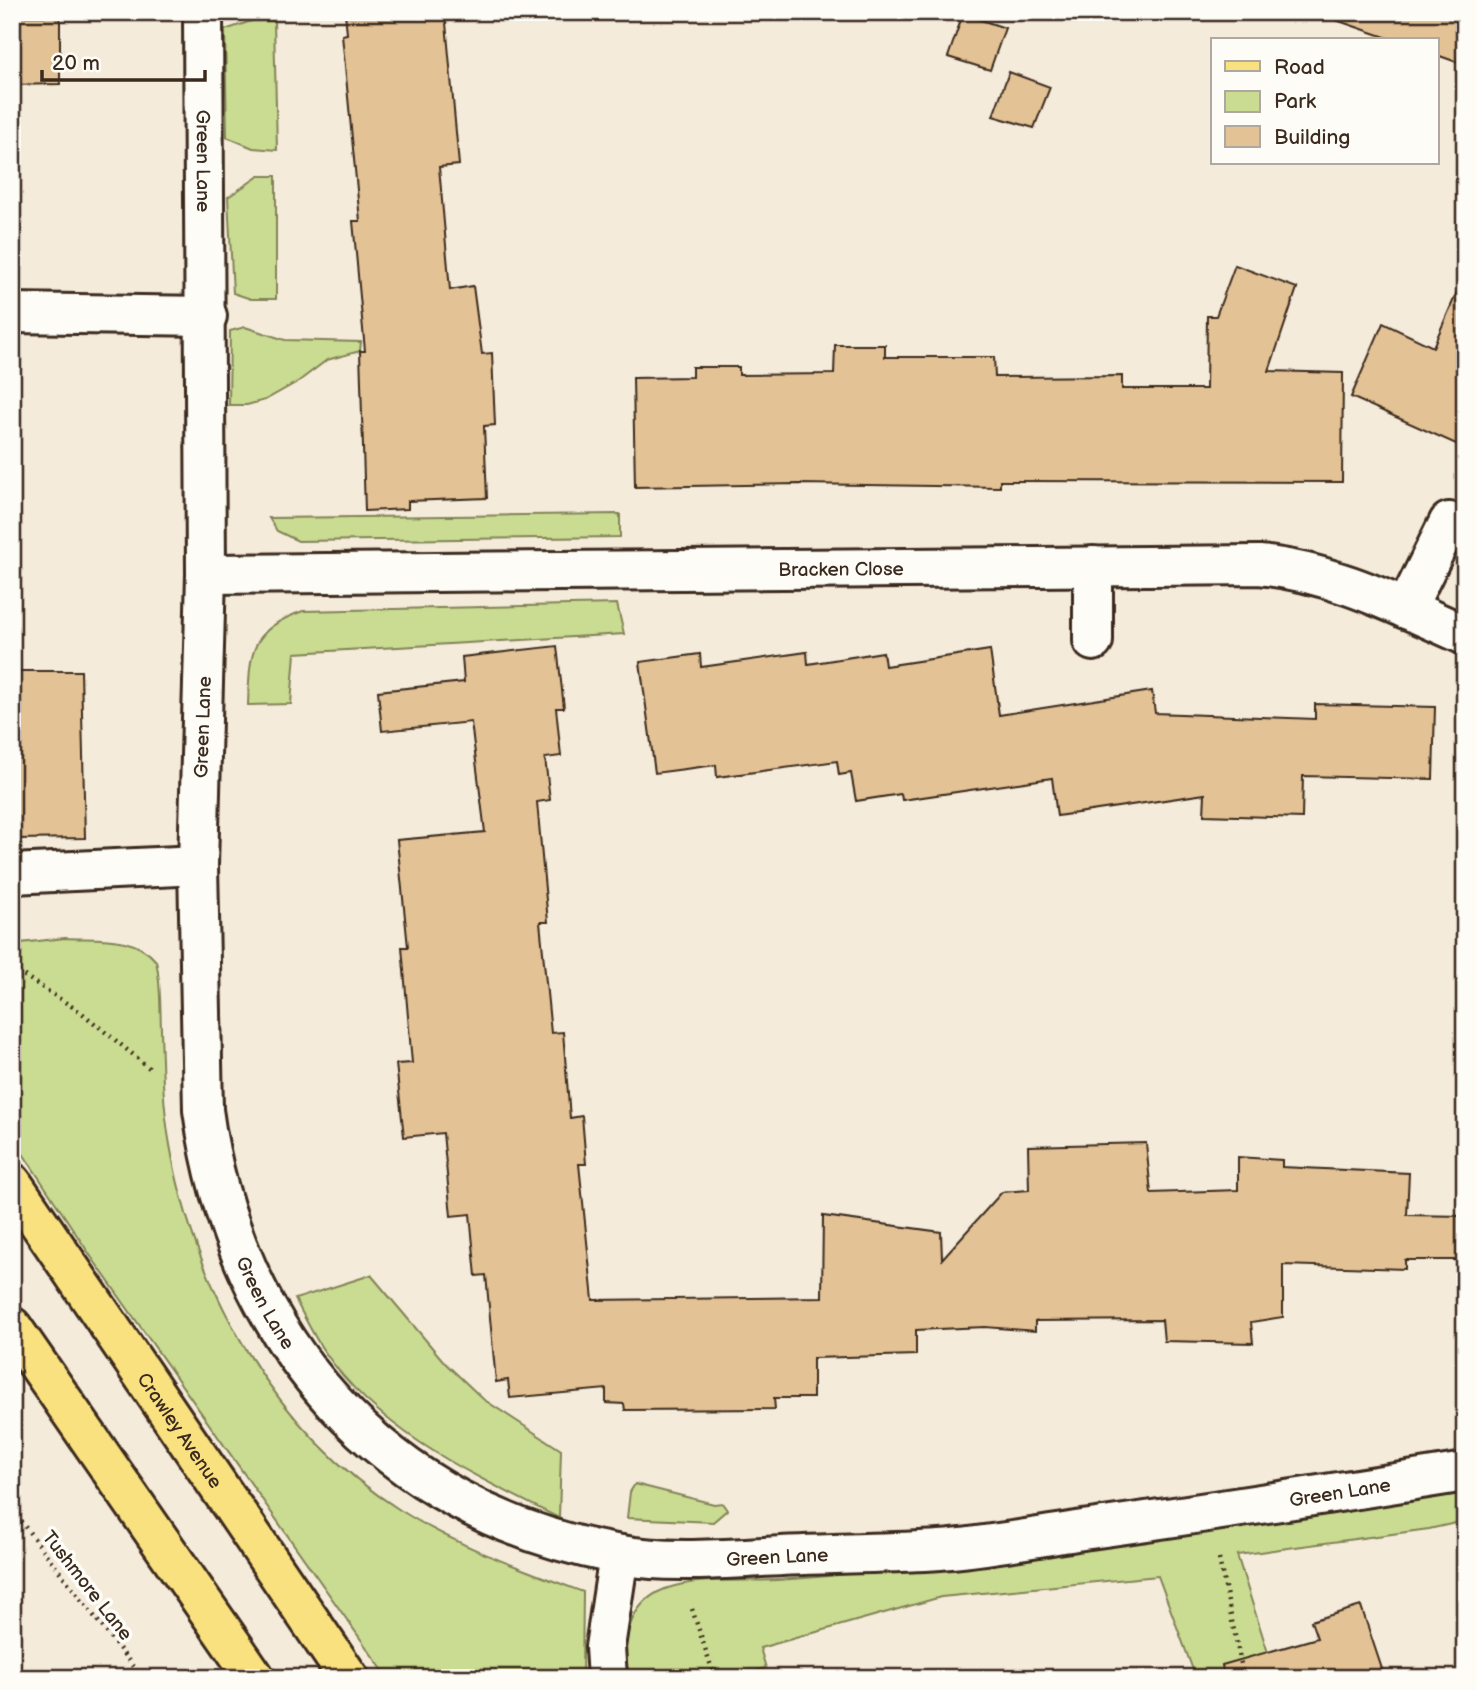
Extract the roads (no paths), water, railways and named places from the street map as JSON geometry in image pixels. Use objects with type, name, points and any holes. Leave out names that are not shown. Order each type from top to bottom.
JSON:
[{"type":"main road","name":"Crawley Avenue","points":[[12,1183],[349,1678]]},
{"type":"main road","points":[[12,1327],[255,1678]]},
{"type":"street","name":"Green Lane","points":[[203,12],[207,316],[206,574],[198,865],[203,1110],[208,1150],[221,1201],[248,1273],[271,1321],[345,1412],[417,1477],[522,1530],[618,1555],[676,1560],[943,1550],[1209,1513],[1465,1472]]},
{"type":"street","points":[[12,313],[207,316]]},
{"type":"street","points":[[1406,609],[1449,522]]},
{"type":"street","name":"Bracken Close","points":[[206,574],[1259,565],[1289,568],[1348,583],[1465,635]]},
{"type":"street","points":[[1093,566],[1093,641]]},
{"type":"street","points":[[12,874],[198,865]]},
{"type":"street","points":[[607,1678],[605,1647],[618,1555]]}]
